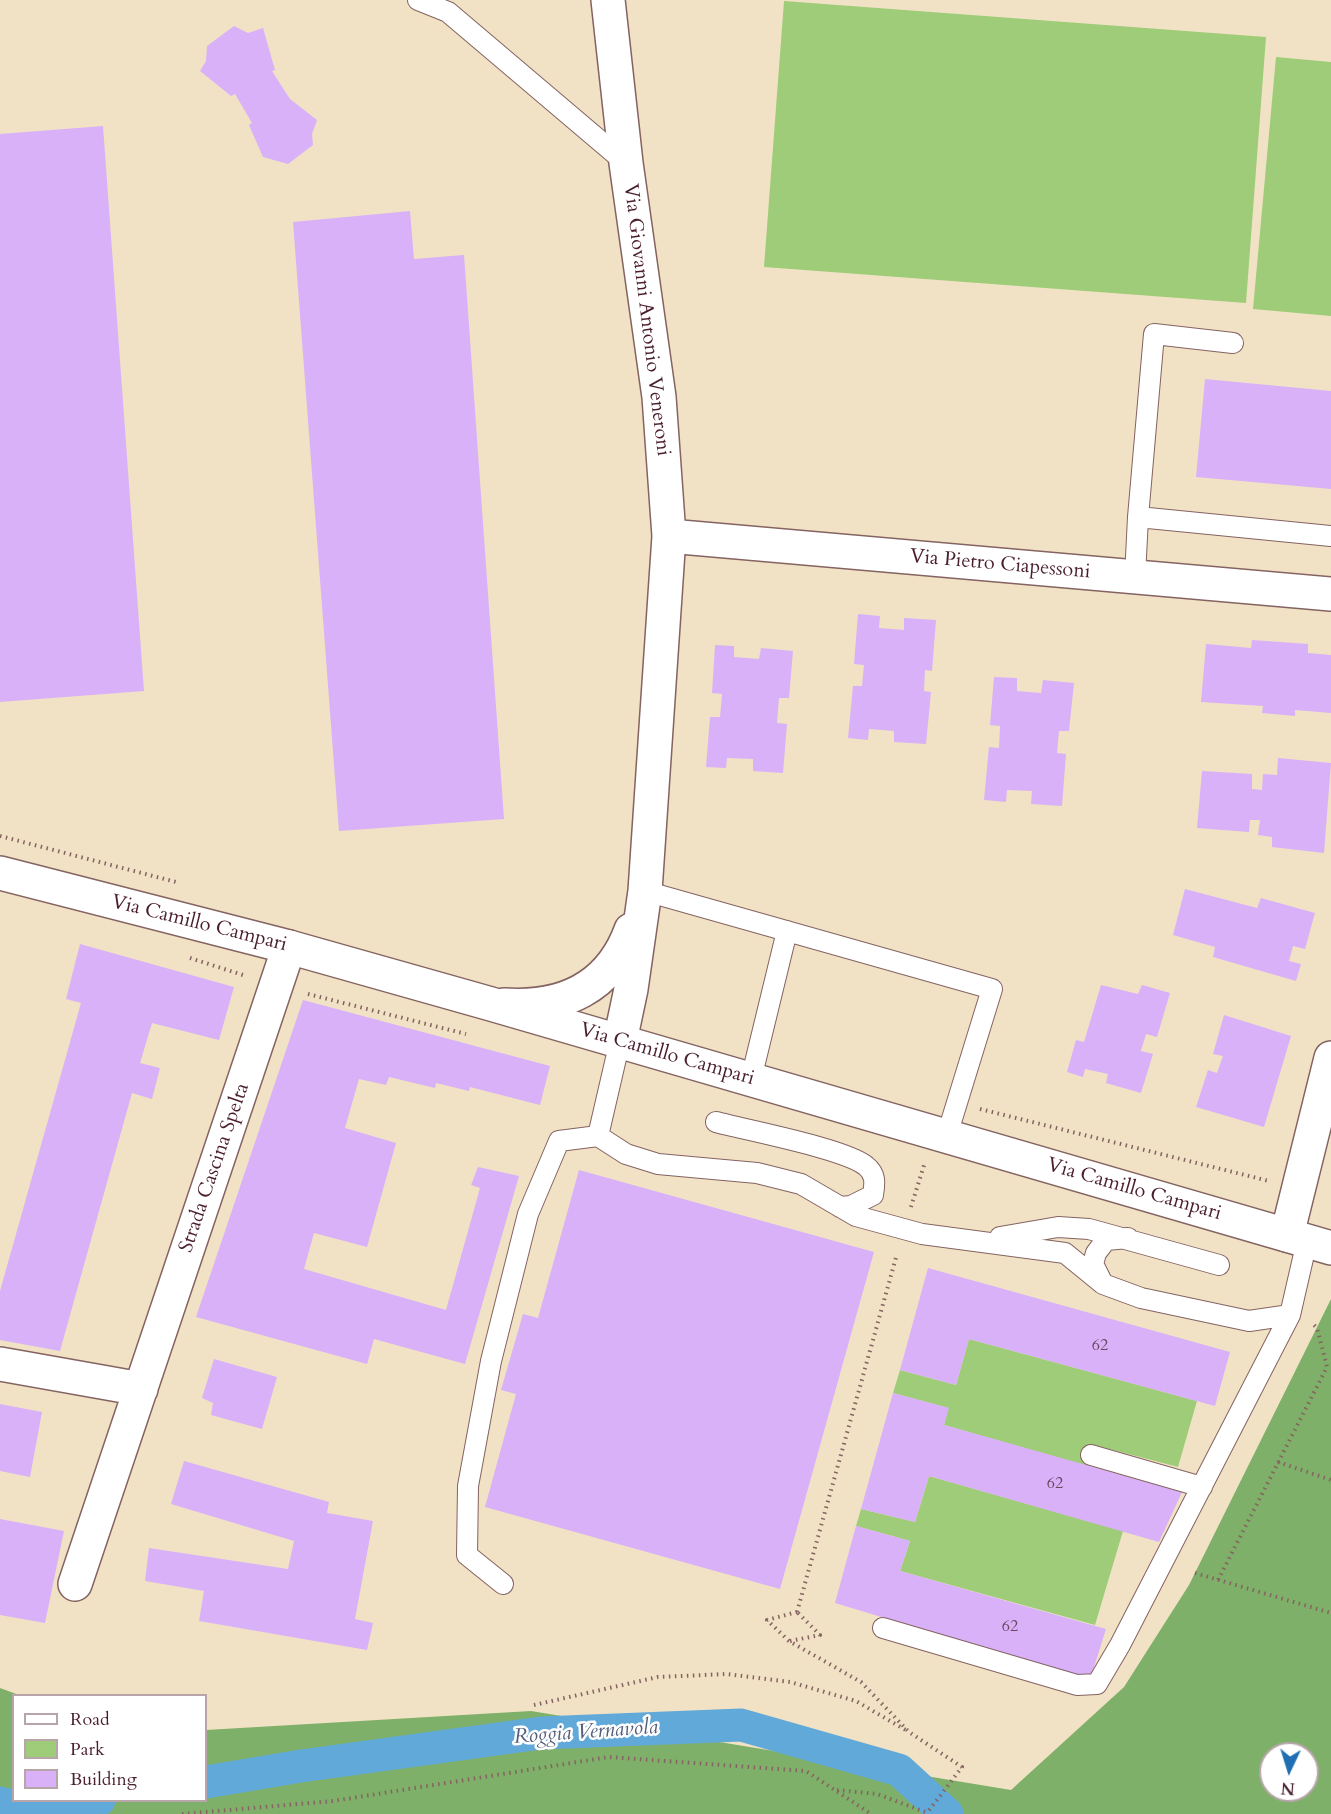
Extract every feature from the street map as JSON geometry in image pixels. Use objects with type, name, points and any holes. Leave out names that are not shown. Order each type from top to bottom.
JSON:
[{"type":"street","name":"Via Giovanni Antonio Veneroni","points":[[608,0],[626,163],[659,397],[669,536],[645,891],[631,989],[620,1041]]},
{"type":"street","name":"Via Pietro Ciapessoni","points":[[669,536],[1331,594]]},
{"type":"street","name":"Via Camillo Campari","points":[[0,873],[289,947],[1308,1241]]},
{"type":"street","name":"Via Giovanni Antonio Veneroni","points":[[491,1004],[532,1006],[563,1001],[608,973],[627,941],[645,891]]},
{"type":"street","name":"Strada Cascina Spelta","points":[[75,1584],[289,947]]},
{"type":"street","points":[[1308,1241],[1331,1058]]},
{"type":"street","points":[[0,1364],[141,1389]]},
{"type":"lane","points":[[418,0],[448,12],[626,163]]},
{"type":"lane","points":[[1135,577],[1154,334],[1233,343]]},
{"type":"lane","points":[[1138,517],[1331,536]]},
{"type":"lane","points":[[645,891],[992,989],[940,1133]]},
{"type":"lane","points":[[751,1079],[787,931]]},
{"type":"lane","points":[[598,1136],[620,1041]]},
{"type":"lane","points":[[716,1122],[839,1154],[867,1167],[875,1180],[873,1195],[851,1206],[840,1207]]},
{"type":"lane","points":[[503,1584],[467,1555],[468,1486],[491,1361],[528,1214],[559,1141],[598,1136],[626,1154],[658,1164],[757,1173],[801,1184],[856,1216],[904,1229],[979,1244],[1010,1244],[1065,1253],[1103,1284],[1141,1298],[1249,1321],[1290,1315]]},
{"type":"lane","points":[[979,1244],[1058,1227],[1089,1229],[1219,1265]]},
{"type":"lane","points":[[1103,1284],[1093,1264],[1096,1253],[1106,1240],[1128,1238]]},
{"type":"lane","points":[[883,1628],[1077,1685],[1097,1684],[1120,1645],[1290,1315],[1308,1241]]},
{"type":"lane","points":[[1090,1455],[1202,1487]]},
{"type":"path","points":[[797,1612],[904,1229],[940,1133]]},
{"type":"path","points":[[1218,1580],[1327,1367],[1317,1328],[1311,1323],[1290,1315]]},
{"type":"path","points":[[1278,1462],[1331,1480]]},
{"type":"path","points":[[1195,1573],[1331,1613]]},
{"type":"path","points":[[789,1641],[820,1635],[797,1612]]},
{"type":"path","points":[[797,1612],[767,1620],[789,1641],[861,1682],[909,1732]]},
{"type":"path","points":[[534,1705],[658,1677],[726,1674],[790,1682],[856,1701],[962,1767],[928,1814],[877,1794],[834,1790]]},
{"type":"path","points":[[182,1814],[333,1801],[609,1757],[806,1771],[871,1814]]},
{"type":"green space","points":[[784,1],[1266,37],[1246,303],[764,267]]},
{"type":"green space","points":[[1276,57],[1331,62],[1331,316],[1253,309]]},
{"type":"green space","points":[[1331,1299],[1331,1814],[0,1814],[0,1688],[16,1694],[12,1694],[12,1802],[207,1802],[207,1730],[531,1711],[1011,1790],[1124,1687],[1189,1585]]},
{"type":"green space","points":[[969,1339],[1197,1401],[1178,1467],[1094,1445],[1087,1466],[944,1425],[948,1408],[893,1393],[900,1370],[956,1385]]},
{"type":"green space","points":[[929,1476],[1123,1531],[1095,1625],[900,1571],[910,1541],[856,1526],[861,1509],[915,1522]]},
{"type":"building","points":[[234,26],[248,33],[263,28],[275,70],[272,71],[290,99],[317,120],[312,134],[313,145],[288,164],[263,157],[249,125],[252,123],[235,94],[231,96],[200,71],[206,61],[207,46]]},
{"type":"building","points":[[103,126],[144,691],[0,702],[0,134]]},
{"type":"building","points":[[410,211],[414,259],[464,255],[504,819],[339,831],[293,222]]},
{"type":"building","points":[[1205,379],[1331,391],[1331,489],[1196,477]]},
{"type":"building","points":[[858,614],[880,616],[879,628],[904,630],[904,618],[936,620],[932,671],[925,670],[924,691],[931,692],[926,744],[894,742],[894,731],[869,729],[868,740],[848,738],[853,686],[862,686],[864,665],[854,664]]},
{"type":"building","points":[[1252,640],[1308,644],[1308,653],[1331,655],[1331,713],[1295,710],[1295,716],[1262,713],[1263,706],[1201,702],[1206,644],[1251,648]]},
{"type":"building","points":[[715,645],[734,646],[734,657],[759,659],[761,648],[793,651],[789,698],[779,698],[777,723],[787,724],[783,773],[753,771],[753,759],[727,758],[726,768],[706,767],[710,717],[720,717],[722,694],[712,693]]},
{"type":"building","points":[[994,677],[1017,678],[1017,691],[1041,693],[1043,680],[1074,683],[1069,731],[1059,731],[1057,753],[1066,754],[1062,806],[1031,804],[1032,791],[1007,790],[1006,802],[984,800],[989,747],[999,748],[1000,726],[990,725]]},
{"type":"building","points":[[1278,758],[1331,763],[1324,853],[1272,847],[1272,837],[1258,835],[1260,820],[1250,820],[1249,832],[1197,828],[1202,771],[1252,774],[1252,789],[1262,790],[1263,774],[1277,775]]},
{"type":"building","points":[[1185,889],[1257,908],[1261,898],[1315,913],[1305,949],[1293,946],[1289,961],[1301,964],[1296,981],[1213,957],[1215,947],[1173,935]]},
{"type":"building","points":[[80,944],[234,987],[219,1040],[152,1023],[140,1063],[160,1068],[152,1099],[132,1093],[60,1351],[0,1340],[0,1291],[81,1003],[66,999]]},
{"type":"building","points":[[1101,985],[1138,994],[1142,985],[1170,993],[1157,1037],[1146,1034],[1141,1051],[1153,1054],[1141,1093],[1106,1083],[1108,1074],[1085,1069],[1083,1077],[1067,1072],[1076,1040],[1084,1042]]},
{"type":"building","points":[[303,1000],[550,1066],[540,1105],[470,1087],[469,1091],[436,1083],[435,1088],[389,1077],[386,1085],[359,1079],[345,1128],[396,1143],[367,1247],[314,1233],[304,1269],[446,1310],[480,1188],[471,1185],[478,1167],[519,1176],[465,1364],[374,1339],[367,1364],[196,1317]]},
{"type":"building","points":[[1224,1015],[1291,1036],[1264,1127],[1196,1107],[1208,1070],[1217,1073],[1223,1056],[1213,1054]]},
{"type":"building","points":[[579,1170],[874,1252],[780,1589],[485,1507],[516,1394],[501,1390],[523,1314],[538,1318]]},
{"type":"building","points":[[928,1268],[1230,1352],[1215,1406],[969,1339],[956,1385],[900,1370]]},
{"type":"building","points":[[214,1359],[277,1377],[262,1429],[211,1415],[213,1403],[202,1398]]},
{"type":"building","points":[[893,1393],[949,1408],[944,1425],[1182,1492],[1159,1542],[929,1476],[915,1522],[861,1509]]},
{"type":"building","points":[[0,1404],[42,1412],[30,1477],[0,1471]]},
{"type":"building","points":[[184,1461],[329,1502],[327,1513],[373,1521],[355,1619],[373,1623],[367,1650],[199,1621],[204,1591],[145,1581],[149,1548],[288,1569],[294,1541],[171,1504]]},
{"type":"building","points":[[0,1519],[64,1531],[45,1623],[0,1615]]},
{"type":"building","points":[[856,1526],[910,1541],[900,1571],[1106,1629],[1090,1680],[835,1603]]},
{"type":"waterway","name":"Roggia Vernavola","points":[[207,1782],[301,1766],[541,1733],[741,1725],[899,1770],[947,1814]]},
{"type":"waterway","name":"Roggia Vernavola","points":[[0,1803],[35,1812],[88,1802]]}]
